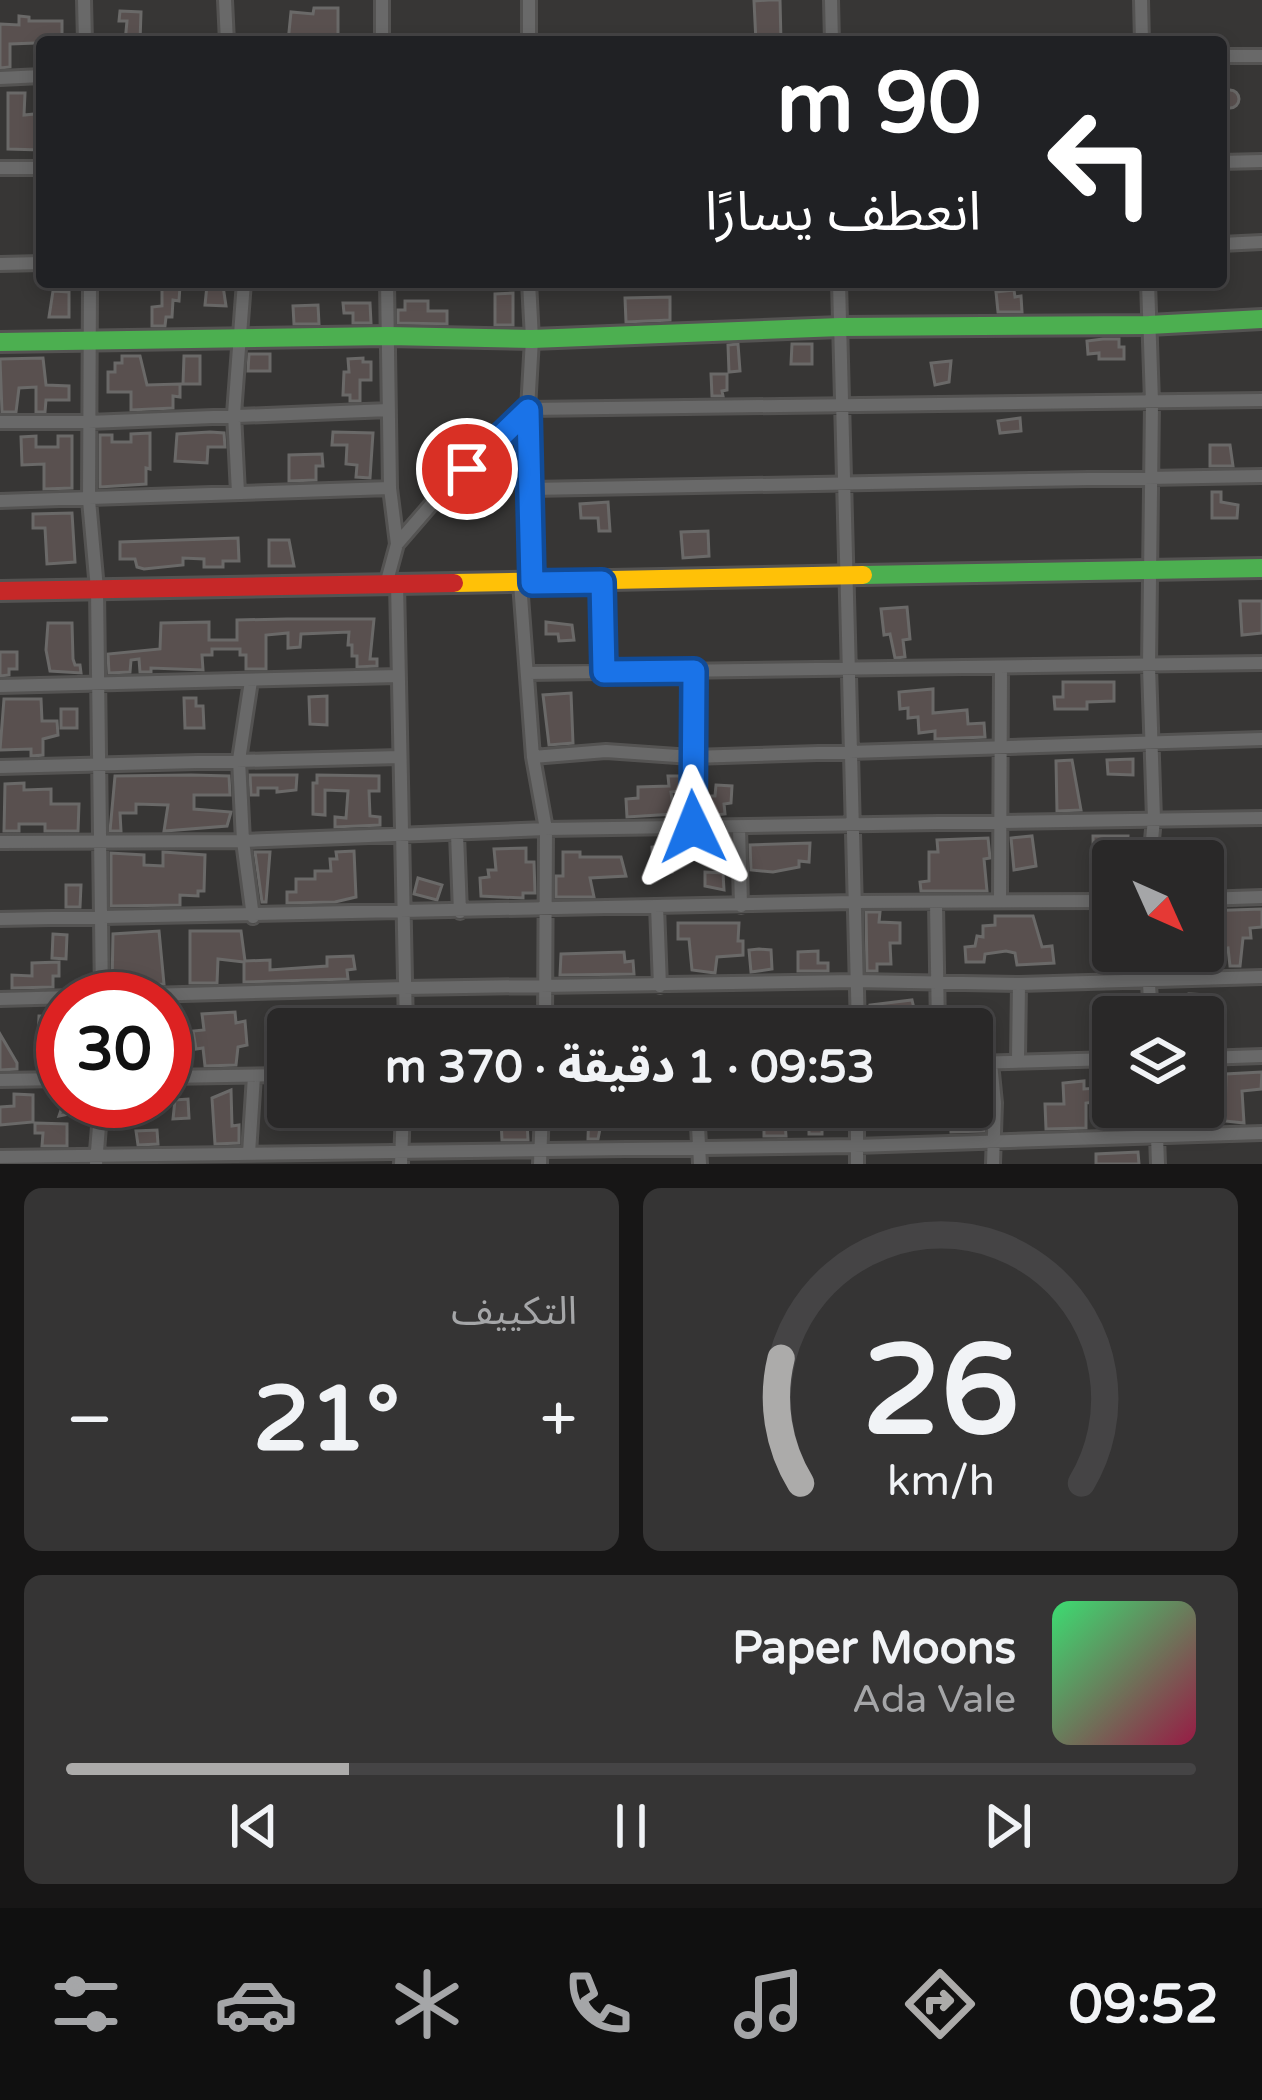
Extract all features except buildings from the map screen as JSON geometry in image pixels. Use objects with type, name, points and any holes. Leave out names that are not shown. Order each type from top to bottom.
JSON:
[{"type":"street","points":[[84,0],[85,36]]},
{"type":"street","points":[[225,0],[227,36]]},
{"type":"street","points":[[382,0],[382,36]]},
{"type":"street","points":[[530,0],[530,36]]},
{"type":"street","points":[[831,0],[832,36]]},
{"type":"street","points":[[1142,0],[1142,36]]},
{"type":"street","points":[[1227,56],[1262,56]]},
{"type":"street","points":[[0,77],[36,76]]},
{"type":"street","points":[[1227,162],[1262,161]]},
{"type":"street","points":[[0,169],[36,167]]},
{"type":"street","points":[[1227,244],[1262,242]]},
{"type":"street","points":[[0,264],[36,263]]},
{"type":"street","points":[[90,288],[89,500],[97,589],[102,972]]},
{"type":"street","points":[[238,493],[234,414],[243,288]]},
{"type":"street","points":[[387,288],[405,1008]]},
{"type":"street","points":[[529,288],[526,583],[533,758],[546,829],[545,1008]]},
{"type":"street","points":[[839,288],[857,1008]]},
{"type":"street","points":[[1148,288],[1152,840]]},
{"type":"street","points":[[0,342],[388,336],[532,339],[840,327],[1262,320]]},
{"type":"street","points":[[397,544],[528,410],[1262,400]]},
{"type":"street","points":[[0,422],[389,410]]},
{"type":"street","points":[[530,489],[1262,476]]},
{"type":"street","points":[[0,501],[390,488]]},
{"type":"street","points":[[0,591],[1262,568]]},
{"type":"street","points":[[602,582],[604,672]]},
{"type":"street","points":[[528,673],[1262,663]]},
{"type":"street","points":[[1000,900],[1001,668]]},
{"type":"street","points":[[693,827],[694,671]]},
{"type":"street","points":[[0,686],[398,676]]},
{"type":"street","points":[[251,681],[239,760],[253,917]]},
{"type":"street","points":[[533,758],[606,751],[691,757],[1262,740]]},
{"type":"street","points":[[0,767],[400,758]]},
{"type":"street","points":[[0,842],[244,841],[546,829],[1262,818]]},
{"type":"street","points":[[739,827],[740,906]]},
{"type":"street","points":[[457,834],[460,912]]},
{"type":"street","points":[[1224,898],[1262,897]]},
{"type":"street","points":[[0,920],[1092,901]]},
{"type":"street","points":[[936,903],[936,1008]]},
{"type":"street","points":[[657,906],[660,986]]},
{"type":"street","points":[[1147,972],[1149,996]]},
{"type":"street","points":[[192,995],[1262,977]]},
{"type":"street","points":[[1018,1059],[1019,984]]},
{"type":"street","points":[[0,999],[36,999]]},
{"type":"street","points":[[1224,1057],[1262,1056]]},
{"type":"street","points":[[993,1063],[1092,1059]]},
{"type":"street","points":[[249,1153],[254,1076]]},
{"type":"street","points":[[192,1077],[267,1076]]},
{"type":"street","points":[[0,1080],[36,1079]]},
{"type":"street","points":[[992,1164],[993,1114]]},
{"type":"street","points":[[96,1160],[99,1128]]},
{"type":"street","points":[[400,1158],[402,1128]]},
{"type":"street","points":[[698,1128],[700,1164]]},
{"type":"street","points":[[856,1128],[857,1164]]},
{"type":"street","points":[[1155,1128],[1158,1164]]},
{"type":"street","points":[[0,1157],[96,1160],[249,1153],[538,1157],[699,1148],[1262,1133]]},
{"type":"traffic: fast","points":[[0,342],[388,336],[532,339],[1262,319]]},
{"type":"traffic: fast","points":[[863,575],[1262,568]]},
{"type":"traffic: slow","points":[[454,583],[863,575]]},
{"type":"traffic: jam","points":[[0,591],[454,583]]},
{"type":"route","points":[[467,469],[528,410],[532,583],[602,582],[604,672],[694,671],[693,827]]}]
